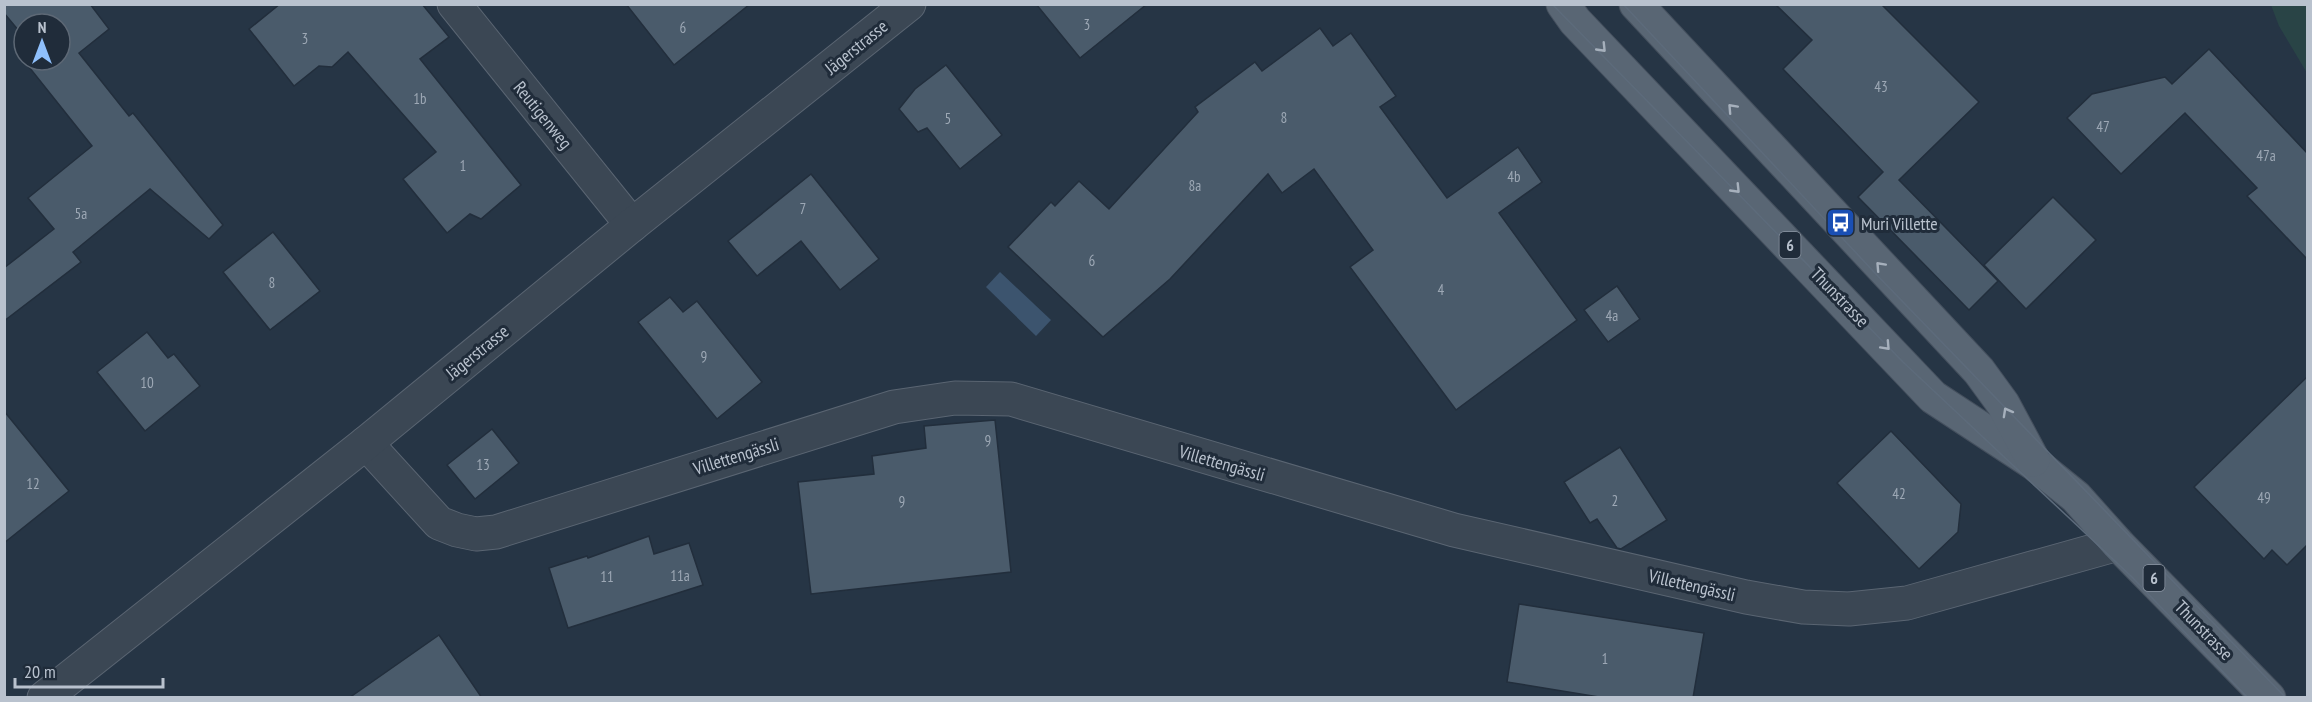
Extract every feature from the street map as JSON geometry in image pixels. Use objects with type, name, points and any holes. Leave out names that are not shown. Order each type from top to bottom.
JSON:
[{"type":"main road","name":"Thunstrasse","points":[[1563,4],[1575,21],[1933,397],[2035,464],[2076,497],[2118,544],[2269,698]]},
{"type":"main road","name":"Thunstrasse","points":[[1636,4],[1979,371],[2003,404],[2035,464]]},
{"type":"street","name":"Reutigenweg","points":[[454,4],[632,225]]},
{"type":"street","name":"Jägerstrasse","points":[[44,698],[366,443],[632,225],[909,4]]},
{"type":"street","name":"Villettengässli","points":[[366,443],[439,523],[476,534],[507,528],[894,407],[955,398],[1011,399],[1454,530],[1803,608],[1849,609],[1906,603],[2118,544]]},
{"type":"green space","points":[[2271,5],[2307,5],[2307,73],[2279,26]]},
{"type":"water","points":[[1000,272],[1051,320],[1036,336],[986,287]]},
{"type":"building","points":[[4,4],[90,4],[109,29],[79,53],[129,116],[133,113],[223,225],[209,239],[150,189],[73,252],[81,262],[4,321],[4,268],[54,229],[28,198],[92,146],[33,72],[72,72],[72,12],[12,12],[12,23],[4,13]]},
{"type":"building","points":[[280,4],[422,4],[449,37],[420,59],[521,185],[481,219],[470,214],[447,233],[403,179],[436,152],[348,52],[332,67],[319,66],[294,86],[249,29]]},
{"type":"building","points":[[626,4],[750,4],[674,65]]},
{"type":"building","points":[[1036,4],[1147,4],[1080,58]]},
{"type":"building","points":[[1775,4],[1881,4],[1979,102],[1899,180],[1998,281],[1969,310],[1858,197],[1883,172],[1783,69],[1812,40]]},
{"type":"building","points":[[1320,28],[1333,46],[1351,33],[1396,96],[1380,107],[1447,198],[1518,147],[1542,182],[1499,213],[1577,320],[1456,410],[1350,267],[1373,250],[1314,169],[1282,193],[1268,174],[1170,279],[1103,337],[1008,247],[1051,202],[1055,206],[1079,181],[1109,209],[1198,112],[1195,107],[1255,62],[1262,71]]},
{"type":"building","points":[[2209,49],[2307,153],[2307,259],[2247,196],[2257,188],[2185,113],[2121,174],[2067,118],[2092,94],[2165,77],[2172,84]]},
{"type":"building","points":[[946,65],[1002,135],[960,169],[927,128],[918,132],[899,109],[915,89]]},
{"type":"building","points":[[811,174],[879,259],[840,290],[801,241],[757,276],[728,241]]},
{"type":"building","points":[[2053,197],[2096,240],[2026,309],[1984,265]]},
{"type":"building","points":[[273,232],[320,291],[270,330],[223,272]]},
{"type":"building","points":[[1617,286],[1640,319],[1608,342],[1584,310]]},
{"type":"building","points":[[670,297],[683,312],[697,301],[762,382],[717,419],[638,322]]},
{"type":"building","points":[[147,332],[168,358],[174,354],[200,386],[145,431],[97,372]]},
{"type":"building","points":[[2307,377],[2307,545],[2287,565],[2272,550],[2264,559],[2194,487]]},
{"type":"building","points":[[4,411],[69,491],[4,543]]},
{"type":"building","points":[[995,420],[1011,572],[811,594],[798,482],[874,474],[872,456],[926,448],[924,426]]},
{"type":"building","points":[[492,429],[519,463],[475,499],[447,465]]},
{"type":"building","points":[[1891,431],[1961,504],[1958,532],[1919,569],[1837,483]]},
{"type":"building","points":[[1620,447],[1667,520],[1621,549],[1617,548],[1597,519],[1590,523],[1564,482]]},
{"type":"building","points":[[649,536],[654,554],[689,543],[703,585],[568,628],[549,568],[587,556],[588,558]]},
{"type":"building","points":[[1519,604],[1704,633],[1693,698],[1605,698],[1507,682]]},
{"type":"building","points":[[439,635],[482,698],[349,698]]},
{"type":"tram line","points":[[1552,4],[1903,362],[2132,577],[2248,698]]},
{"type":"tram line","points":[[1623,4],[1874,272],[2286,698]]},
{"type":"place","name":"Muri Villette","points":[[1840,223]]}]
